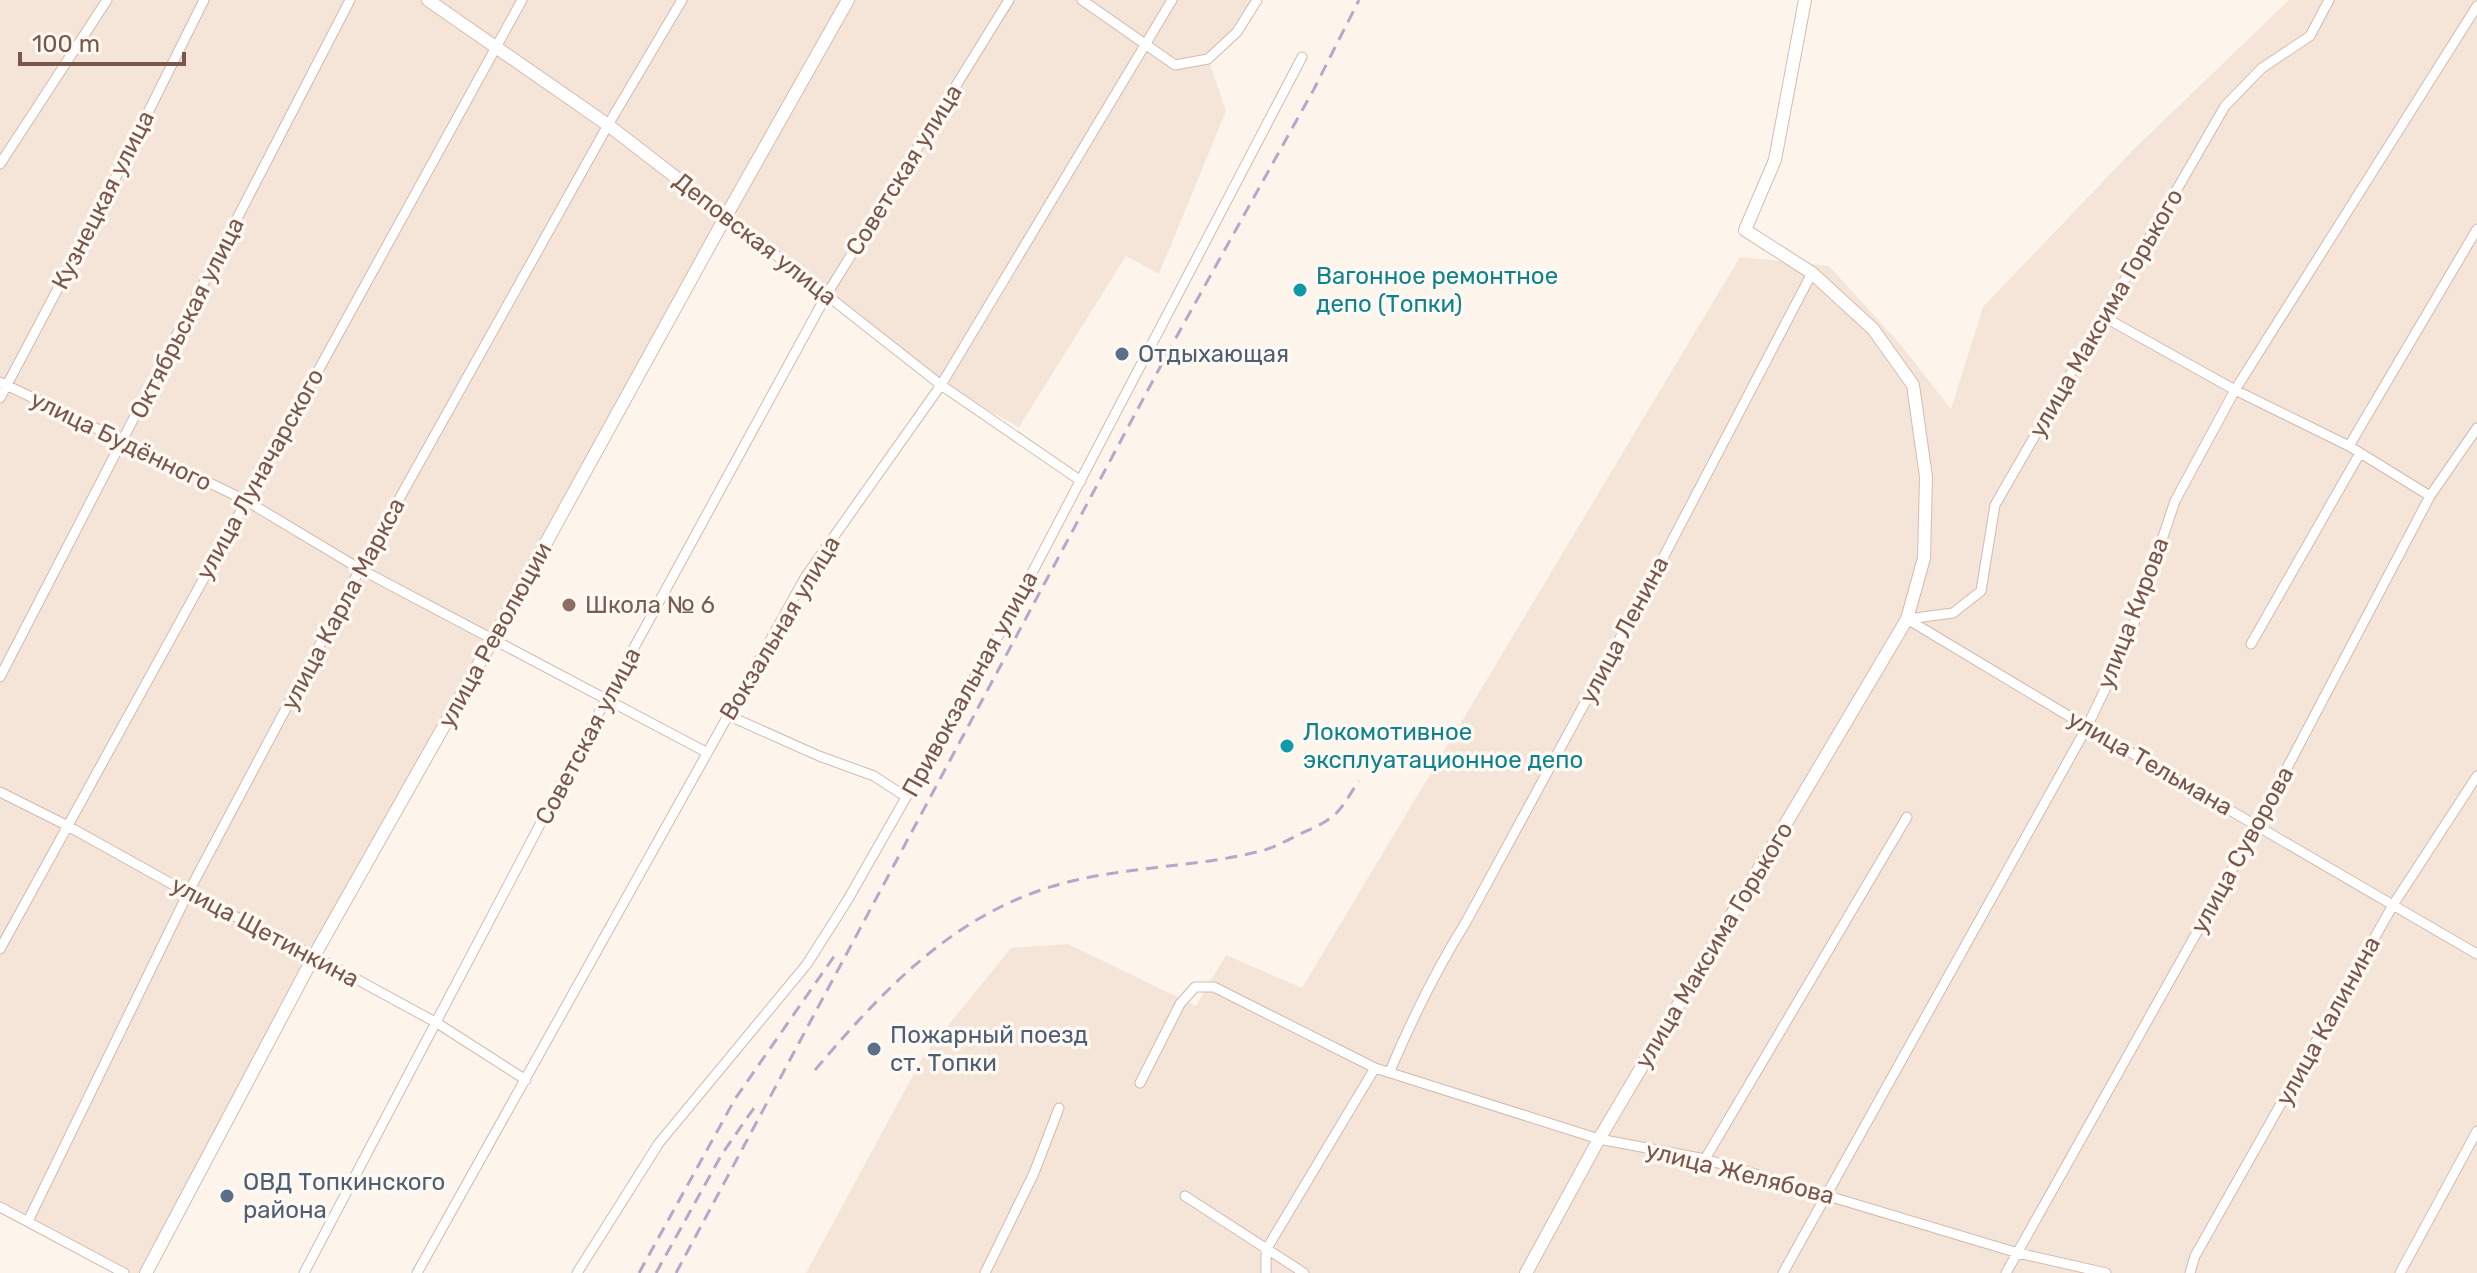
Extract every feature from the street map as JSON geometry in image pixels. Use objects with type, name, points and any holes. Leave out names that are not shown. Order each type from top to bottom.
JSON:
[{"type":"street","points":[[0,164],[107,0]]},
{"type":"street","name":"Кузнецкая улица","points":[[0,398],[3,384],[99,211],[204,0]]},
{"type":"street","name":"Октябрьская улица","points":[[0,677],[350,0]]},
{"type":"street","name":"Деповская улица","points":[[428,0],[608,125],[941,385],[1081,481]]},
{"type":"street","name":"улица Луначарского","points":[[0,949],[522,0]]},
{"type":"street","name":"улица Карла Маркса","points":[[28,1221],[188,893],[360,569],[608,125],[682,0]]},
{"type":"street","name":"улица Революции","points":[[146,1273],[314,956],[848,0]]},
{"type":"street","name":"Советская улица","points":[[304,1273],[606,699],[827,294],[1009,0]]},
{"type":"street","points":[[1082,0],[1175,65],[1208,59],[1237,32],[1257,0]]},
{"type":"street","name":"Вокзальная улица","points":[[417,1273],[806,576],[941,385],[1172,0]]},
{"type":"street","name":"улица Максима Горького","points":[[1526,1273],[1599,1139],[1907,619],[1924,558],[1926,477],[1913,385],[1873,329],[1812,273],[1745,230],[1775,160],[1805,0]]},
{"type":"street","name":"улица Максима Горького","points":[[1907,619],[1953,613],[1981,591],[1995,505],[2225,106],[2262,68],[2310,36],[2329,0]]},
{"type":"street","name":"улица Кирова","points":[[1783,1273],[2087,727],[2128,641],[2175,501],[2235,390],[2477,6]]},
{"type":"street","name":"Привокзальная улица","points":[[577,1273],[659,1143],[807,964],[1010,615],[1302,57]]},
{"type":"street","points":[[0,144],[9,150]]},
{"type":"street","points":[[2349,446],[2477,229]]},
{"type":"street","name":"улица Ленина","points":[[1390,1071],[1414,1014],[1443,959],[1643,594],[1812,273]]},
{"type":"street","points":[[2104,317],[2235,390],[2349,446],[2430,496]]},
{"type":"street","name":"улица Будённого","points":[[3,384],[245,500],[360,569],[706,752]]},
{"type":"street","name":"улица Суворова","points":[[2006,1273],[2257,825],[2430,496],[2477,428]]},
{"type":"street","points":[[2251,644],[2360,453]]},
{"type":"street","name":"улица Тельмана","points":[[1907,619],[2477,954]]},
{"type":"street","points":[[727,715],[819,756],[874,776],[906,797]]},
{"type":"street","name":"улица Калинина","points":[[2190,1273],[2195,1256],[2393,905],[2477,776]]},
{"type":"street","name":"улица Щетинкина","points":[[0,792],[437,1023],[526,1080]]},
{"type":"street","points":[[1705,1159],[1907,817]]},
{"type":"street","name":"улица Желябова","points":[[1140,1083],[1180,1004],[1195,987],[1214,987],[1375,1068],[1599,1139],[1705,1159],[2018,1253],[2106,1273]]},
{"type":"street","points":[[1266,1273],[1266,1250],[1375,1068]]},
{"type":"street","points":[[985,1273],[1034,1173],[1059,1108]]},
{"type":"street","points":[[2400,1273],[2477,1131]]},
{"type":"street","points":[[1185,1196],[1304,1273]]},
{"type":"street","points":[[0,1207],[124,1273]]},
{"type":"shaded area","points":[[0,0],[1257,0],[1237,32],[1208,59],[1226,111],[1159,274],[1126,256],[1019,427],[941,385],[726,217],[146,1273],[124,1273],[0,1207]]},
{"type":"shaded area","points":[[2289,0],[2477,0],[2477,1273],[806,1273],[924,1055],[1011,948],[1068,944],[1196,1006],[1226,955],[1302,988],[1740,257],[1829,266],[1900,344],[1951,409],[1983,307],[2135,148]]},
{"type":"railway","points":[[676,1273],[1173,343],[1314,89],[1359,0]]},
{"type":"railway","points":[[815,1070],[864,1015],[916,964],[944,942],[1006,904],[1041,890],[1094,876],[1230,858],[1269,849],[1334,816],[1359,781]]},
{"type":"railway","points":[[639,1273],[735,1099],[835,955]]},
{"type":"railway","points":[[656,1273],[722,1154],[756,1105]]},
{"type":"place","name":"Вагонное ремонтное депо (Топки)","points":[[1300,290]]},
{"type":"place","name":"Отдыхающая","points":[[1122,354]]},
{"type":"place","name":"Школа № 6","points":[[569,605]]},
{"type":"place","name":"Локомотивное эксплуатационное депо","points":[[1287,746]]},
{"type":"place","name":"Пожарный поезд ст. Топки","points":[[874,1049]]},
{"type":"place","name":"ОВД Топкинского района","points":[[227,1196]]}]
